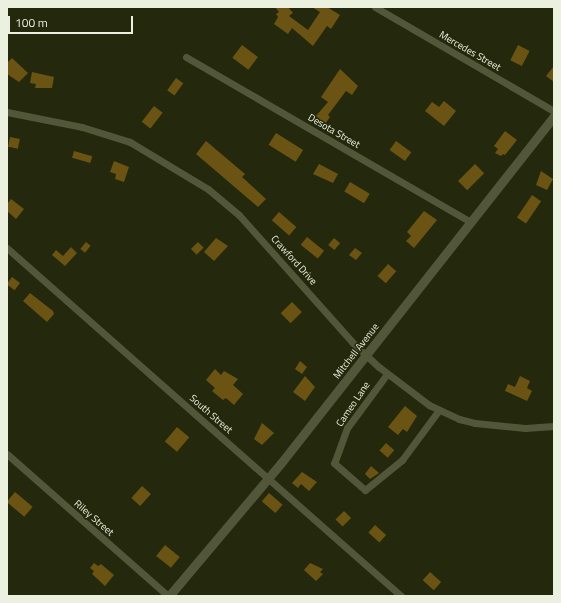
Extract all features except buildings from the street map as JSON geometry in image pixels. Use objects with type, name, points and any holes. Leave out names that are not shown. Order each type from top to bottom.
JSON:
[{"type":"street","name":"Mercedes Street","points":[[379,8],[554,111]]},
{"type":"street","name":"Desota Street","points":[[186,57],[471,222]]},
{"type":"street","name":"Crawford Drive","points":[[7,112],[82,126],[130,142],[208,189],[239,215],[366,356],[387,374],[440,410],[459,419],[496,427],[525,428],[554,426]]},
{"type":"street","name":"Mitchell Avenue","points":[[168,596],[269,479],[554,116]]},
{"type":"street","name":"South Street","points":[[8,250],[401,596]]},
{"type":"street","name":"Cameo Lane","points":[[387,374],[347,428],[334,463],[365,490],[402,460],[440,410]]},
{"type":"street","name":"Riley Street","points":[[7,454],[168,596]]}]
